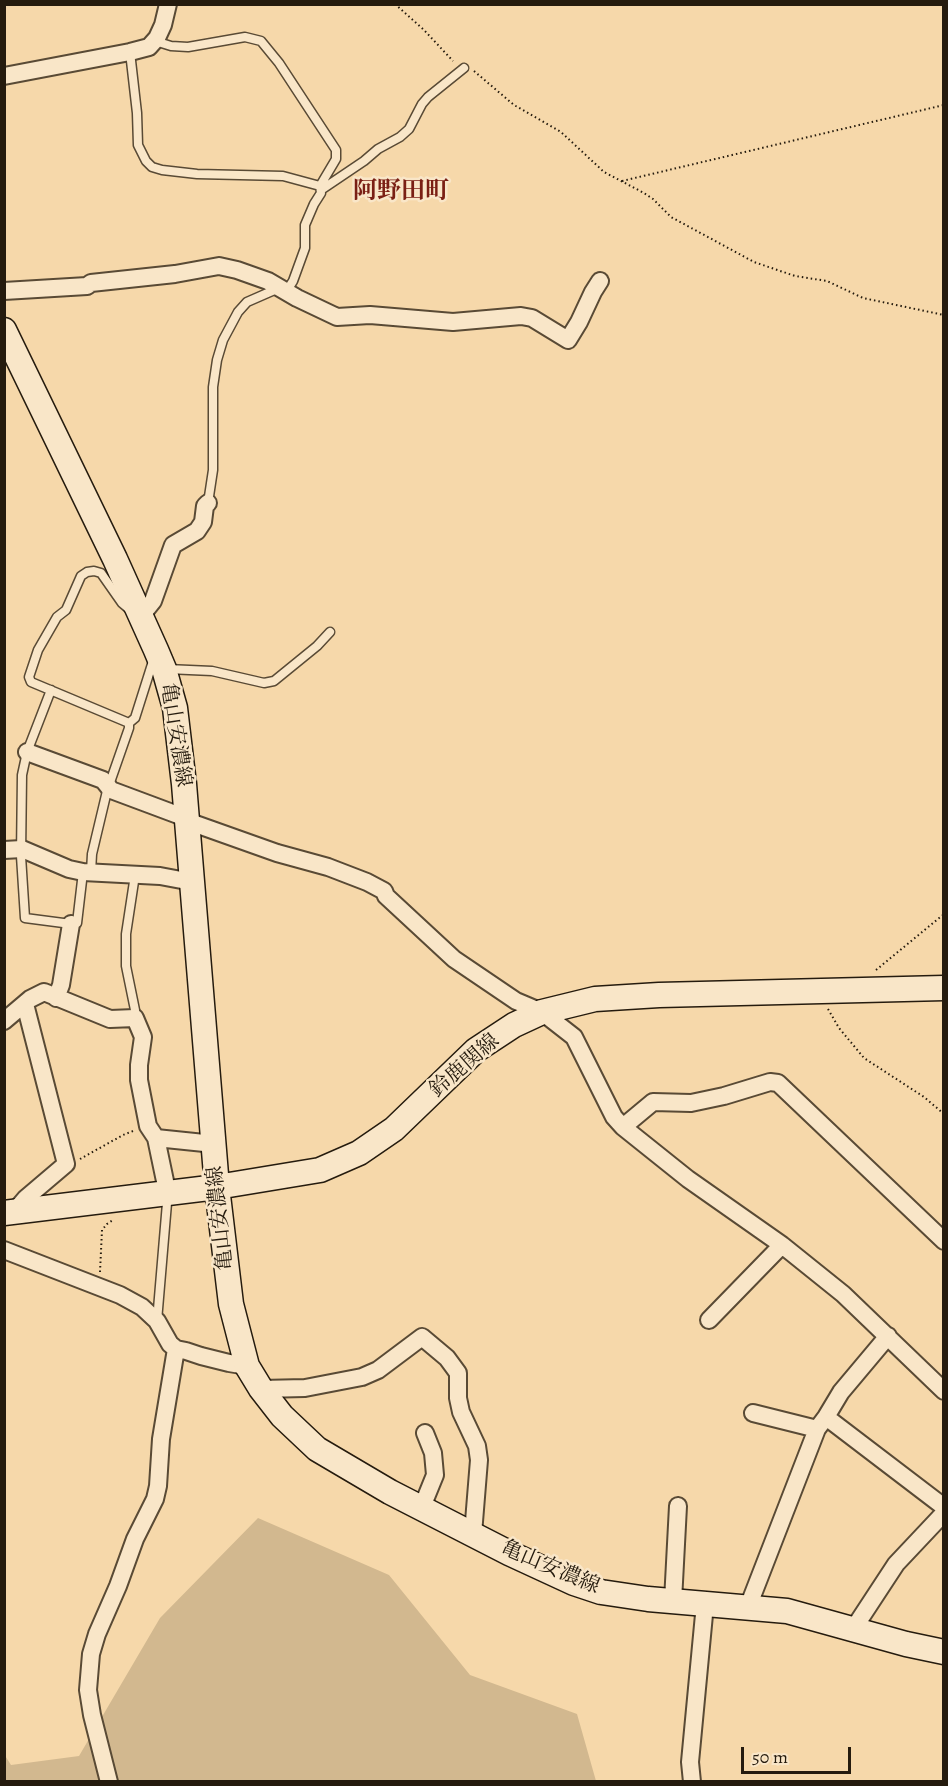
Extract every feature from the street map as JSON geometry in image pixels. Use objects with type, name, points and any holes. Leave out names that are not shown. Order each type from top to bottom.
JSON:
[{"type":"main road","name":"亀山安濃線","points":[[4,330],[141,616],[160,659],[175,708],[179,733],[217,1187],[231,1304],[248,1366],[261,1389],[282,1416],[316,1449],[390,1492],[574,1583],[622,1596],[787,1611],[906,1644],[944,1652]]},
{"type":"main road","name":"鈴鹿関線","points":[[9,1213],[217,1187],[321,1170],[358,1153],[394,1129],[476,1050],[514,1025],[542,1011],[595,999],[659,995],[944,987]]},
{"type":"street","points":[[4,76],[149,47],[163,25],[168,4]]},
{"type":"street","points":[[4,291],[87,286],[91,283],[175,274],[219,266],[268,280],[307,303],[337,317],[370,315],[453,322],[521,316],[532,318],[568,340],[600,281]]},
{"type":"street","points":[[141,616],[153,601],[173,545],[197,531],[203,522],[205,506],[208,503]]},
{"type":"street","points":[[27,752],[103,780],[111,790],[186,820],[277,853],[328,867],[384,891],[386,896],[454,960],[516,1001],[542,1011],[574,1037],[614,1117],[623,1127],[687,1179],[782,1245],[843,1294],[944,1391]]},
{"type":"street","points":[[4,850],[22,849],[69,868],[87,872],[160,876],[192,882]]},
{"type":"street","points":[[56,998],[61,985],[71,924]]},
{"type":"street","points":[[4,1021],[44,992],[110,1019],[135,1018],[143,1037],[139,1080],[165,1181]]},
{"type":"street","points":[[9,1213],[66,1164],[25,1004]]},
{"type":"street","points":[[623,1127],[653,1102],[691,1103],[770,1082],[778,1083],[944,1241]]},
{"type":"street","points":[[152,1132],[214,1144]]},
{"type":"street","points":[[709,1320],[782,1245]]},
{"type":"street","points":[[4,1250],[120,1295],[142,1307],[157,1321],[170,1344],[176,1349],[248,1366]]},
{"type":"street","points":[[748,1607],[822,1423],[841,1392],[888,1335]]},
{"type":"street","points":[[261,1389],[305,1388],[362,1377],[378,1370],[422,1337],[447,1358],[458,1373],[458,1398],[461,1412],[477,1446],[479,1460],[472,1534]]},
{"type":"street","points":[[109,1782],[88,1690],[91,1654],[135,1539],[155,1499],[161,1438],[176,1349]]},
{"type":"street","points":[[753,1413],[822,1423],[944,1507]]},
{"type":"street","points":[[422,1507],[435,1475],[433,1453],[425,1433]]},
{"type":"street","points":[[673,1601],[678,1506]]},
{"type":"street","points":[[854,1628],[896,1564],[944,1514]]},
{"type":"street","points":[[692,1782],[690,1762],[705,1604]]},
{"type":"lane","points":[[155,40],[171,46],[188,47],[245,37],[258,39],[265,44],[279,63],[336,150],[336,159],[305,225],[305,249],[292,281],[283,290],[247,302],[238,312],[226,333],[217,360],[213,387],[213,470],[208,503]]},
{"type":"lane","points":[[130,52],[138,145],[152,166],[162,170],[197,174],[283,176],[321,188],[409,129],[428,97],[464,68]]},
{"type":"lane","points":[[129,723],[31,682],[29,677],[42,643],[57,617],[66,610],[81,576],[87,572],[101,573],[122,603],[141,616]]},
{"type":"lane","points":[[51,690],[27,752],[22,774],[25,918],[71,924],[77,922],[87,872],[109,787],[129,723],[135,718],[160,659],[264,684],[274,681],[317,646],[330,632]]},
{"type":"lane","points":[[135,875],[126,934],[126,966],[135,1018]]},
{"type":"lane","points":[[157,1321],[167,1203]]},
{"type":"path","points":[[395,4],[455,63],[471,69],[514,105],[561,132],[604,172],[653,199],[671,217],[754,262],[795,276],[828,281],[863,298],[944,315]]},
{"type":"path","points":[[622,181],[944,105]]},
{"type":"path","points":[[865,990],[870,976],[878,968],[944,914]]},
{"type":"path","points":[[822,991],[828,1009],[839,1028],[864,1058],[924,1096],[944,1114]]},
{"type":"path","points":[[66,1164],[74,1162],[123,1135],[152,1132]]},
{"type":"path","points":[[99,1287],[102,1230],[116,1218]]},
{"type":"shaded area","points":[[258,1518],[389,1575],[470,1675],[577,1714],[596,1781],[5,1782],[4,1754],[11,1765],[79,1756],[160,1618]]},
{"type":"district","name":"阿野田町","points":[[401,192]]}]
